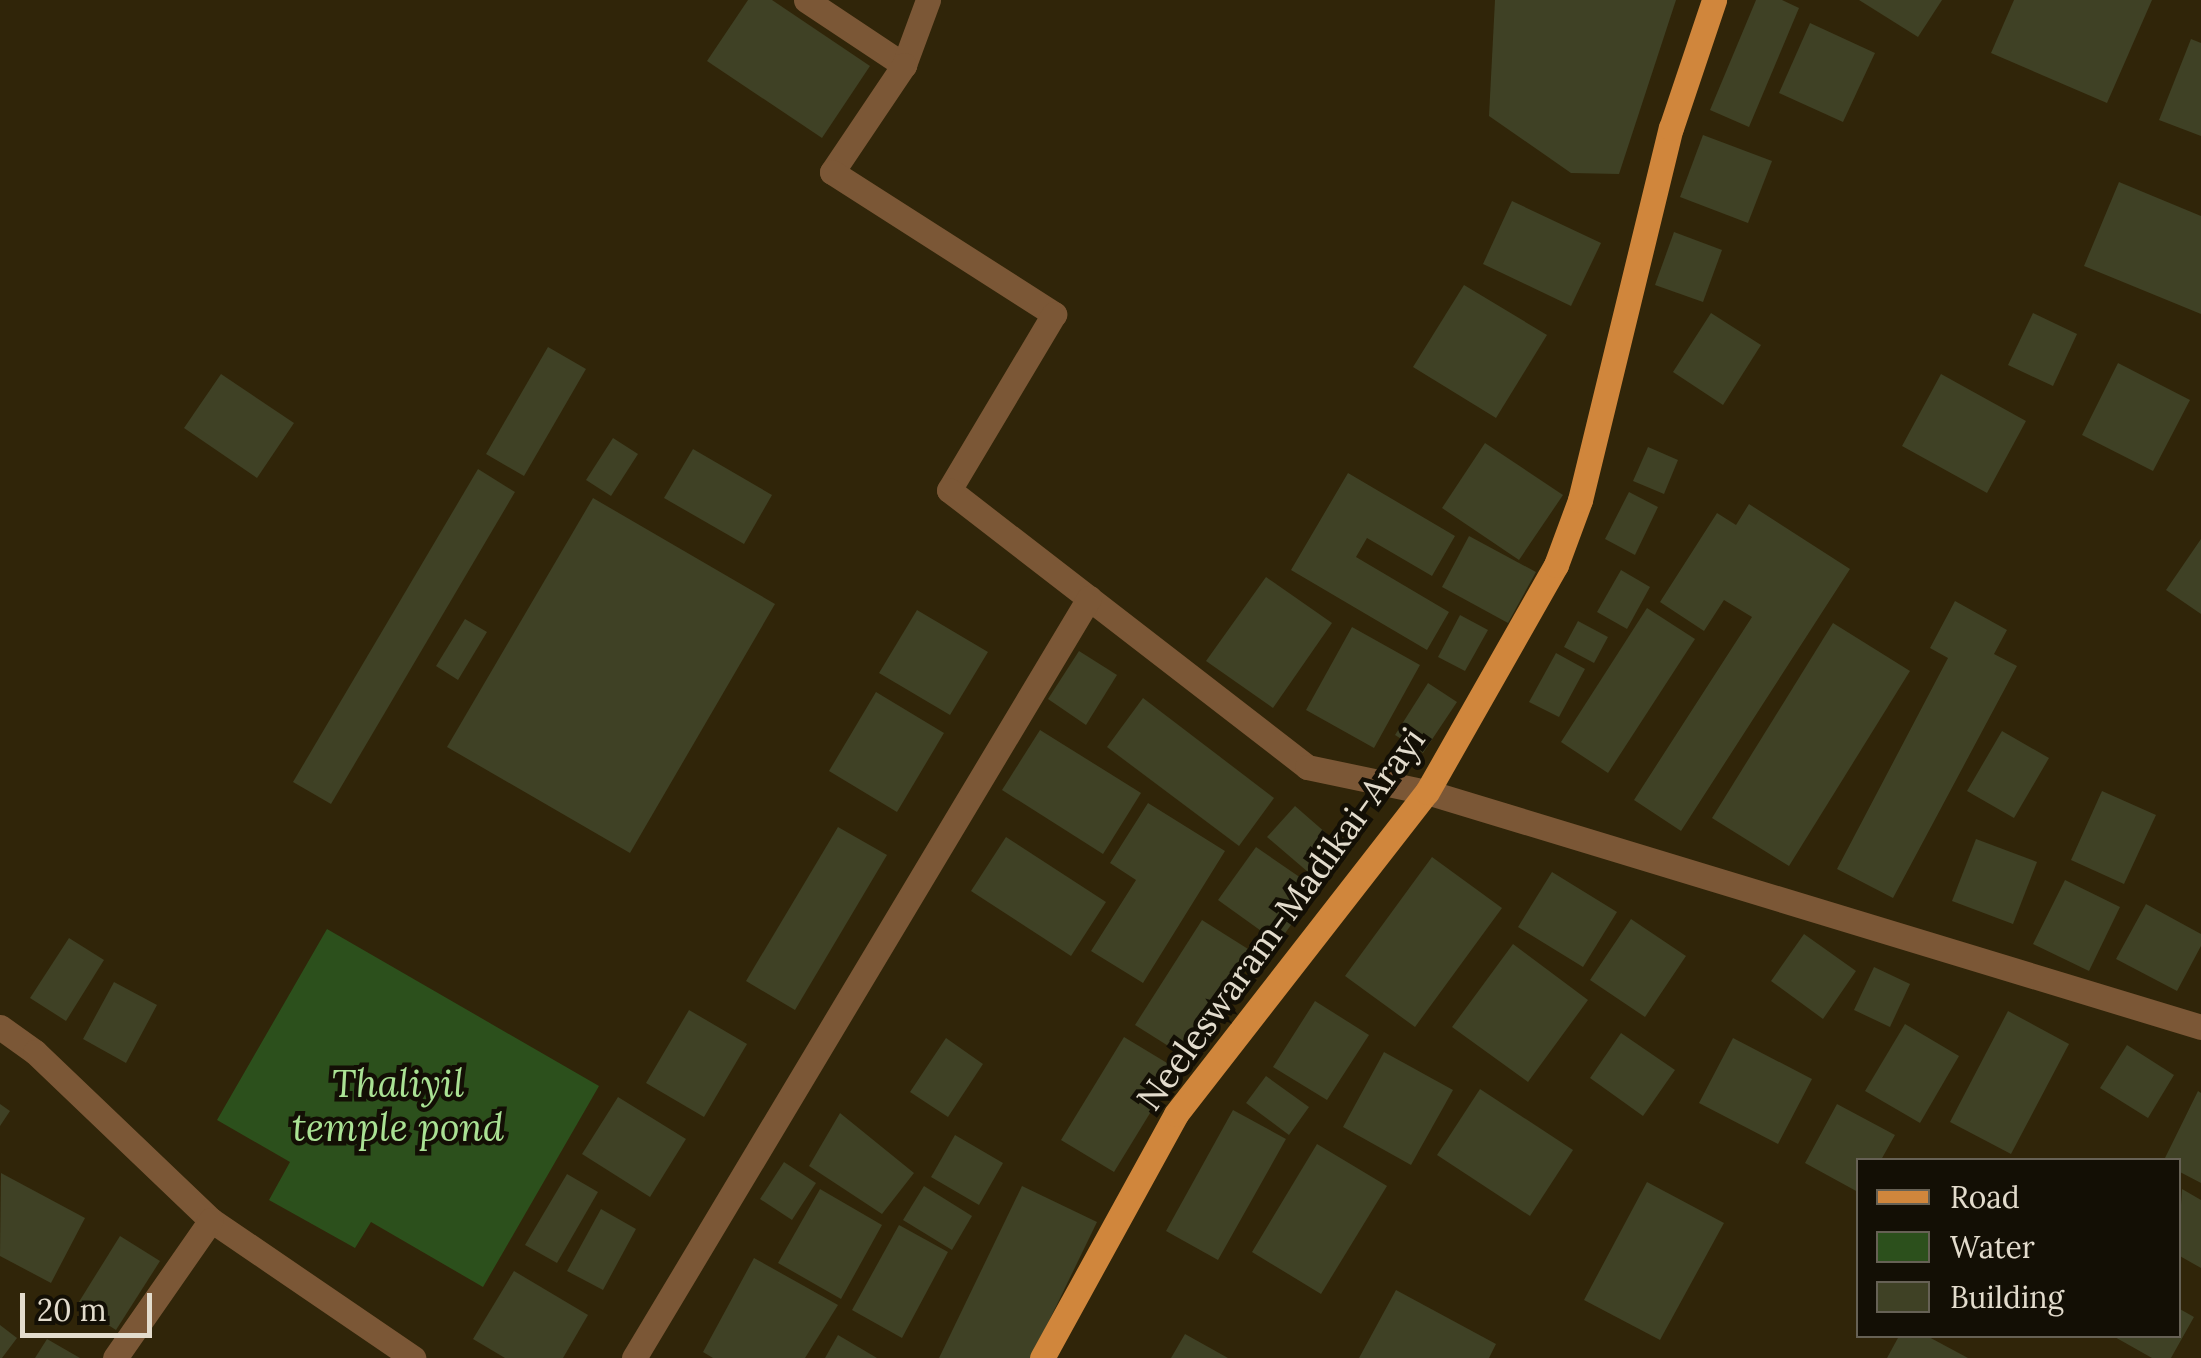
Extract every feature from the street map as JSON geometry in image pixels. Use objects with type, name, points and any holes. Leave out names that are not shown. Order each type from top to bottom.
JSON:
[{"type":"main road","name":"Neeleswaram-Madikai-Arayi","points":[[1042,1358],[1176,1114],[1427,792],[1567,543],[1671,128],[1714,0]]},
{"type":"street","points":[[806,0],[904,64]]},
{"type":"street","points":[[928,0],[904,64],[832,172],[1054,314],[949,490],[1306,767],[1427,792],[2201,1027]]},
{"type":"street","points":[[634,1358],[1088,598]]},
{"type":"street","points":[[0,1028],[36,1052],[210,1220],[413,1358]]},
{"type":"street","points":[[115,1358],[210,1220]]},
{"type":"water","name":"Thaliyil temple pond","points":[[327,929],[599,1086],[483,1287],[371,1222],[355,1248],[269,1200],[290,1162],[217,1120]]},
{"type":"building","points":[[748,0],[772,0],[870,66],[822,138],[707,61]]},
{"type":"building","points":[[1495,0],[1676,0],[1619,174],[1571,173],[1489,116]]},
{"type":"building","points":[[1756,0],[1782,0],[1799,8],[1749,127],[1710,110]]},
{"type":"building","points":[[1859,0],[1942,0],[1918,37]]},
{"type":"building","points":[[2014,0],[2152,0],[2107,103],[1991,53]]},
{"type":"building","points":[[1810,23],[1875,53],[1843,122],[1779,93]]},
{"type":"building","points":[[2191,39],[2201,43],[2201,136],[2159,120]]},
{"type":"building","points":[[1703,135],[1772,161],[1748,223],[1680,197]]},
{"type":"building","points":[[2119,182],[2201,216],[2201,314],[2084,266]]},
{"type":"building","points":[[1512,201],[1601,243],[1571,306],[1483,264]]},
{"type":"building","points":[[1674,232],[1722,250],[1703,302],[1655,285]]},
{"type":"building","points":[[1464,285],[1547,335],[1496,418],[1413,367]]},
{"type":"building","points":[[1711,313],[1761,345],[1723,405],[1673,372]]},
{"type":"building","points":[[2033,313],[2077,334],[2053,386],[2008,365]]},
{"type":"building","points":[[548,347],[586,369],[524,476],[486,454]]},
{"type":"building","points":[[2118,363],[2190,400],[2153,471],[2082,435]]},
{"type":"building","points":[[221,374],[294,423],[257,478],[184,428]]},
{"type":"building","points":[[1941,374],[2026,421],[1987,493],[1902,446]]},
{"type":"building","points":[[613,438],[638,454],[611,496],[586,480]]},
{"type":"building","points":[[1485,443],[1563,495],[1519,560],[1442,508]]},
{"type":"building","points":[[1648,447],[1678,460],[1664,494],[1633,481]]},
{"type":"building","points":[[693,449],[772,495],[744,544],[664,498]]},
{"type":"building","points":[[478,469],[515,492],[331,804],[293,782]]},
{"type":"building","points":[[1348,473],[1455,536],[1432,576],[1367,538],[1356,557],[1449,612],[1427,650],[1291,570]]},
{"type":"building","points":[[1629,492],[1658,507],[1635,555],[1605,539]]},
{"type":"building","points":[[593,498],[775,604],[630,853],[447,747]]},
{"type":"building","points":[[1749,504],[1850,569],[1681,831],[1634,800],[1752,617],[1724,600],[1704,631],[1660,602],[1717,513],[1736,525]]},
{"type":"building","points":[[1469,536],[1536,572],[1508,623],[1442,587]]},
{"type":"building","points":[[2201,539],[2201,614],[2166,590]]},
{"type":"building","points":[[1621,570],[1650,587],[1627,629],[1597,612]]},
{"type":"building","points":[[1266,577],[1332,623],[1273,708],[1206,661]]},
{"type":"building","points":[[1955,601],[2007,630],[1994,654],[2017,666],[1893,898],[1837,869],[1948,658],[1930,648]]},
{"type":"building","points":[[1647,608],[1695,639],[1608,773],[1561,742]]},
{"type":"building","points":[[917,610],[988,652],[950,715],[879,673]]},
{"type":"building","points":[[1460,615],[1488,630],[1465,671],[1438,657]]},
{"type":"building","points":[[465,619],[487,632],[458,680],[436,666]]},
{"type":"building","points":[[1578,621],[1608,637],[1594,663],[1564,647]]},
{"type":"building","points":[[1833,623],[1910,671],[1789,866],[1712,818]]},
{"type":"building","points":[[1352,627],[1420,665],[1374,748],[1306,710]]},
{"type":"building","points":[[1079,651],[1117,675],[1086,725],[1048,699]]},
{"type":"building","points":[[1556,653],[1585,669],[1559,717],[1529,702]]},
{"type":"building","points":[[1428,683],[1457,702],[1423,753],[1395,735]]},
{"type":"building","points":[[876,692],[944,733],[897,812],[829,771]]},
{"type":"building","points":[[1143,698],[1274,798],[1239,846],[1107,747]]},
{"type":"building","points":[[1040,730],[1141,793],[1103,854],[1002,790]]},
{"type":"building","points":[[2002,731],[2049,758],[2014,818],[1967,791]]},
{"type":"building","points":[[2102,791],[2156,815],[2124,884],[2071,860]]},
{"type":"building","points":[[1148,803],[1225,851],[1143,983],[1091,951],[1136,880],[1110,863]]},
{"type":"building","points":[[1295,806],[1342,847],[1315,878],[1267,837]]},
{"type":"building","points":[[838,827],[887,855],[795,1010],[746,981]]},
{"type":"building","points":[[1006,837],[1106,902],[1071,956],[971,891]]},
{"type":"building","points":[[1976,839],[2037,862],[2013,924],[1952,901]]},
{"type":"building","points":[[1256,847],[1317,889],[1278,943],[1218,900]]},
{"type":"building","points":[[1432,857],[1502,908],[1415,1027],[1345,976]]},
{"type":"building","points":[[1552,872],[1617,912],[1583,967],[1518,927]]},
{"type":"building","points":[[2065,880],[2120,907],[2089,971],[2033,944]]},
{"type":"building","points":[[2146,904],[2201,934],[2201,946],[2177,991],[2116,959]]},
{"type":"building","points":[[1631,919],[1686,956],[1645,1017],[1590,980]]},
{"type":"building","points":[[1202,920],[1256,954],[1189,1059],[1135,1025]]},
{"type":"building","points":[[1804,934],[1856,971],[1823,1019],[1771,981]]},
{"type":"building","points":[[69,938],[104,960],[66,1021],[30,998]]},
{"type":"building","points":[[1513,944],[1588,1000],[1528,1082],[1452,1027]]},
{"type":"building","points":[[1874,967],[1910,984],[1890,1027],[1854,1010]]},
{"type":"building","points":[[114,982],[157,1005],[126,1063],[83,1039]]},
{"type":"building","points":[[1315,1001],[1369,1035],[1327,1100],[1273,1067]]},
{"type":"building","points":[[689,1010],[747,1044],[704,1117],[646,1083]]},
{"type":"building","points":[[2008,1011],[2069,1044],[2011,1154],[1950,1122]]},
{"type":"building","points":[[1905,1024],[1959,1056],[1920,1123],[1865,1091]]},
{"type":"building","points":[[1621,1033],[1675,1070],[1643,1116],[1590,1078]]},
{"type":"building","points":[[1124,1037],[1177,1069],[1114,1172],[1061,1140]]},
{"type":"building","points":[[946,1038],[983,1064],[948,1117],[910,1092]]},
{"type":"building","points":[[1733,1038],[1812,1079],[1778,1144],[1699,1103]]},
{"type":"building","points":[[2127,1045],[2174,1075],[2148,1118],[2100,1088]]},
{"type":"building","points":[[1384,1052],[1453,1090],[1411,1165],[1343,1127]]},
{"type":"building","points":[[1266,1076],[1309,1107],[1289,1135],[1246,1103]]},
{"type":"building","points":[[1480,1089],[1573,1150],[1530,1216],[1437,1155]]},
{"type":"building","points":[[2198,1091],[2201,1183],[2181,1173],[2181,1158],[2165,1158]]},
{"type":"building","points":[[618,1097],[686,1139],[650,1197],[582,1154]]},
{"type":"building","points":[[0,1104],[10,1111],[0,1126]]},
{"type":"building","points":[[1837,1104],[1895,1135],[1882,1158],[1856,1158],[1856,1191],[1805,1163]]},
{"type":"building","points":[[1233,1110],[1286,1139],[1218,1260],[1166,1231]]},
{"type":"building","points":[[840,1113],[914,1173],[882,1214],[809,1166]]},
{"type":"building","points":[[955,1135],[1003,1163],[979,1205],[931,1177]]},
{"type":"building","points":[[1317,1144],[1387,1186],[1321,1294],[1252,1252]]},
{"type":"building","points":[[784,1162],[816,1183],[792,1220],[760,1199]]},
{"type":"building","points":[[1,1173],[85,1218],[51,1283],[0,1256]]},
{"type":"building","points":[[567,1174],[598,1192],[557,1263],[525,1245]]},
{"type":"building","points":[[1647,1182],[1724,1223],[1660,1340],[1584,1300]]},
{"type":"building","points":[[924,1186],[972,1216],[952,1250],[903,1220]]},
{"type":"building","points":[[1022,1186],[1097,1222],[1031,1358],[939,1358]]},
{"type":"building","points":[[820,1189],[882,1225],[841,1299],[778,1263]]},
{"type":"building","points":[[2182,1189],[2201,1200],[2201,1268],[2181,1257]]},
{"type":"building","points":[[601,1209],[636,1229],[603,1290],[567,1271]]},
{"type":"building","points":[[899,1225],[948,1252],[902,1338],[852,1310]]},
{"type":"building","points":[[120,1236],[160,1261],[116,1330],[77,1305]]},
{"type":"building","points":[[754,1258],[838,1305],[805,1358],[713,1358],[703,1352]]},
{"type":"building","points":[[514,1271],[588,1315],[563,1358],[505,1358],[473,1339]]},
{"type":"building","points":[[1396,1290],[1496,1344],[1489,1358],[1359,1358]]},
{"type":"building","points":[[2181,1310],[2194,1317],[2171,1358],[2152,1358],[2117,1338],[2181,1338]]},
{"type":"building","points":[[0,1325],[17,1338],[2,1358],[0,1358]]},
{"type":"building","points":[[1185,1334],[1228,1358],[1171,1358]]},
{"type":"building","points":[[838,1335],[877,1358],[825,1358]]},
{"type":"building","points":[[1898,1338],[1931,1338],[1968,1358],[1887,1358]]},
{"type":"building","points":[[47,1339],[80,1358],[35,1358]]}]
